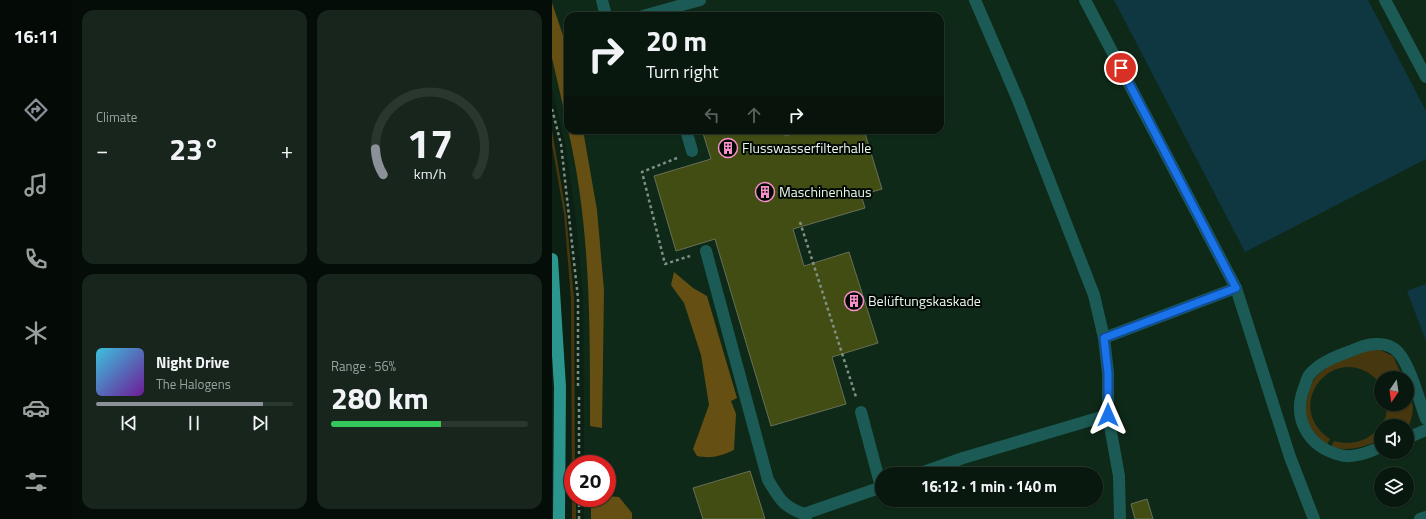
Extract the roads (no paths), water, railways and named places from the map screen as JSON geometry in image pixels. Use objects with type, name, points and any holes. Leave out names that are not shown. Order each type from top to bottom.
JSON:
[{"type":"main road","points":[[552,259],[560,387],[559,519]]},
{"type":"lane","points":[[602,0],[605,12]]},
{"type":"lane","points":[[659,12],[700,0]]},
{"type":"lane","points":[[975,0],[1018,100],[1094,295],[1104,338],[1108,373],[1108,415],[1119,476],[1120,519]]},
{"type":"lane","points":[[1085,0],[1236,288],[1290,457],[1314,519]]},
{"type":"lane","points":[[1385,0],[1426,77]]},
{"type":"lane","points":[[687,134],[692,151]]},
{"type":"lane","points":[[706,252],[768,480],[789,508],[805,516],[875,490]]},
{"type":"lane","points":[[1104,338],[1236,288]]},
{"type":"lane","points":[[1374,450],[1364,454],[1341,456],[1319,447],[1302,424],[1300,399],[1309,374],[1325,361],[1366,345],[1382,344],[1397,351],[1405,362],[1426,419]]},
{"type":"lane","points":[[861,412],[876,467]]},
{"type":"lane","points":[[938,467],[963,458],[1108,415]]},
{"type":"lane","points":[[1414,435],[1426,430]]},
{"type":"lane","points":[[1420,519],[1426,517]]},
{"type":"water","points":[[1114,0],[1368,0],[1426,111],[1426,159],[1245,252]]},
{"type":"water","points":[[1426,284],[1426,341],[1407,291]]},
{"type":"place","name":"Flusswasserfilterhalle","points":[[728,148]]},
{"type":"place","name":"Maschinenhaus","points":[[765,192]]},
{"type":"place","name":"Belüftungskaskade","points":[[854,301]]}]
